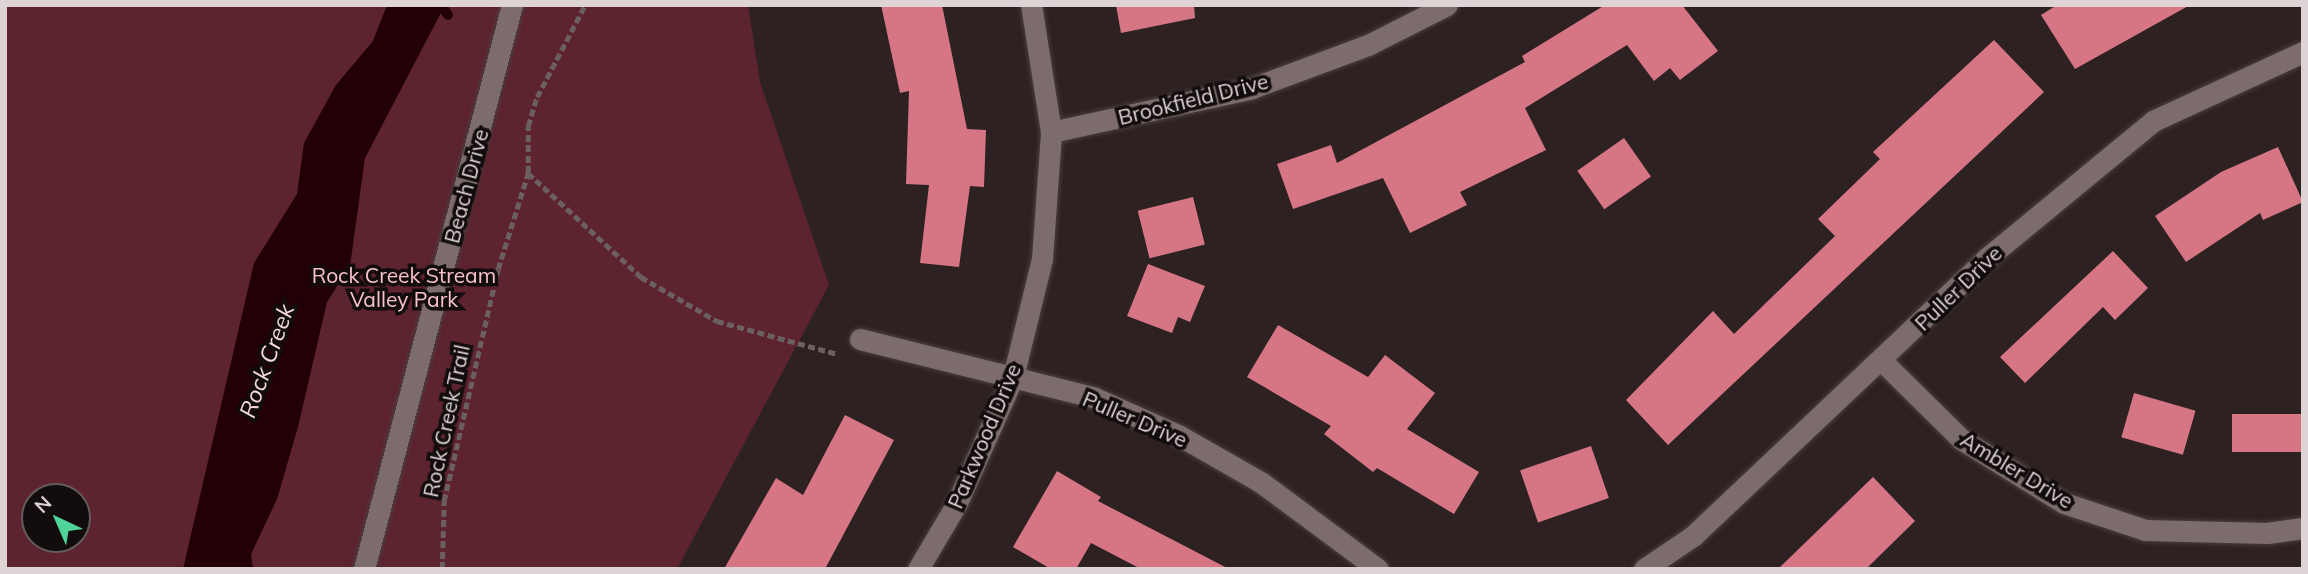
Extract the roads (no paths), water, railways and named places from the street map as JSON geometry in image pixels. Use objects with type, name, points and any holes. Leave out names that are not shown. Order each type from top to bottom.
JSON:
[{"type":"street","name":"Beach Drive","points":[[363,569],[512,5]]},
{"type":"street","name":"Parkwood Drive","points":[[918,569],[957,503],[1013,377],[1042,259],[1051,132],[1031,5]]},
{"type":"street","name":"Brookfield Drive","points":[[1051,132],[1252,88],[1370,44],[1447,5]]},
{"type":"street","name":"Puller Drive","points":[[1644,569],[1693,536],[1882,362],[1987,258],[2153,121],[2303,52]]},
{"type":"street","name":"Puller Drive","points":[[860,339],[1093,397],[1180,436],[1262,483],[1372,568]]},
{"type":"street","name":"Ambler Drive","points":[[1882,362],[1961,439],[2064,503],[2145,530],[2267,533],[2303,528]]},
{"type":"water","name":"Rock Creek","points":[[387,5],[445,5],[365,158],[350,266],[327,302],[298,427],[277,499],[251,554],[253,569],[183,569],[254,263],[297,194],[304,143],[336,85],[373,41]]},
{"type":"waterway","points":[[441,5],[448,15]]},
{"type":"park label","name":"Rock Creek Stream Valley Park","points":[[404,287]]}]
